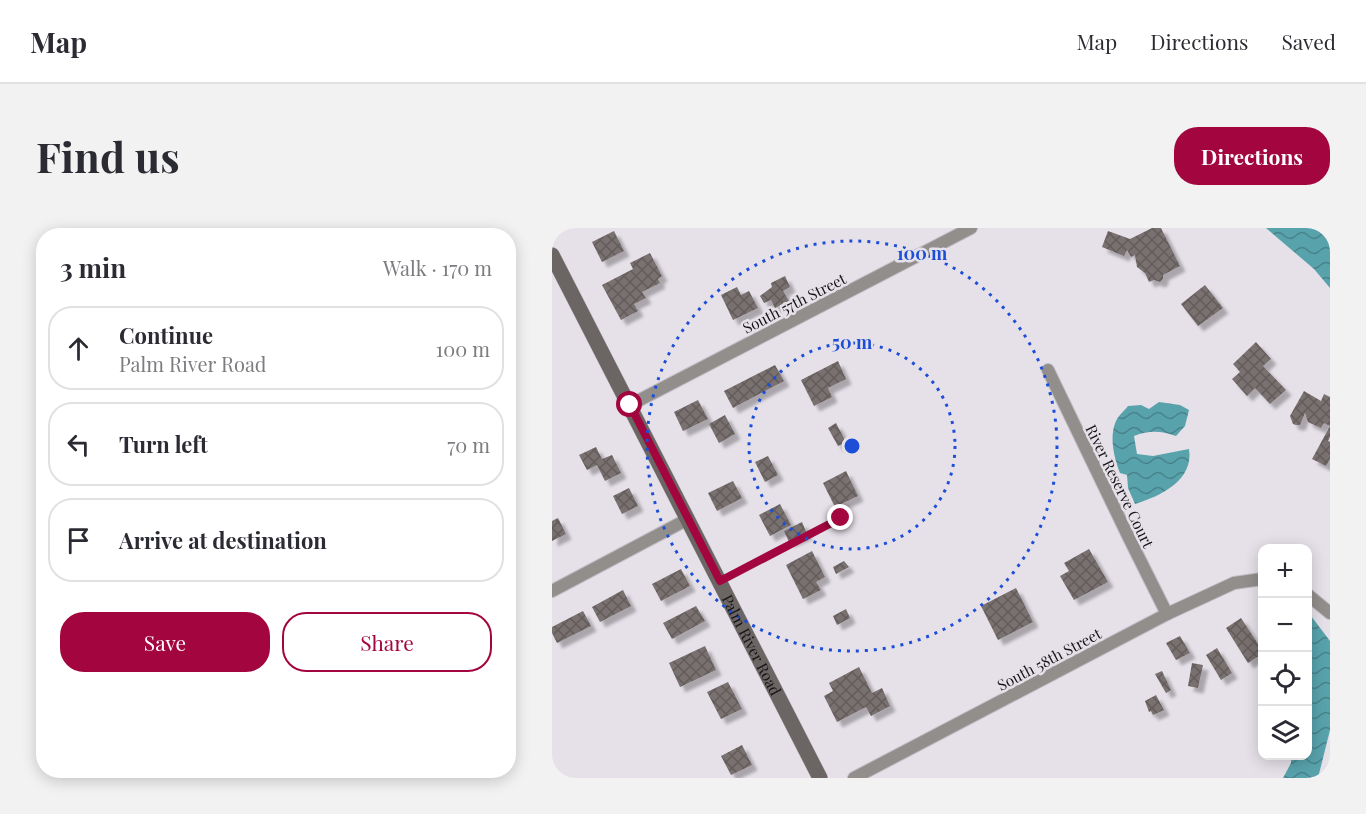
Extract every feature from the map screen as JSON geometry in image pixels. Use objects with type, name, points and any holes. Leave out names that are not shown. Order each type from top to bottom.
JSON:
[{"type":"street","name":"South 57th Street","points":[[630,405],[971,228]]},
{"type":"street","name":"Palm River Road","points":[[552,255],[820,778]]},
{"type":"street","name":"River Reserve Court","points":[[1048,370],[1167,614]]},
{"type":"street","points":[[552,591],[688,519]]},
{"type":"street","name":"South 58th Street","points":[[854,778],[1167,614],[1234,583],[1258,580]]},
{"type":"street","points":[[1312,598],[1330,613]]},
{"type":"lane","points":[[720,581],[841,518]]},
{"type":"water","points":[[1266,228],[1330,228],[1330,288],[1314,269]]},
{"type":"water","points":[[1159,402],[1180,405],[1189,410],[1185,426],[1176,436],[1155,432],[1134,436],[1137,454],[1153,456],[1189,449],[1189,460],[1186,470],[1174,485],[1135,504],[1128,488],[1127,475],[1120,473],[1116,460],[1113,447],[1114,427],[1118,417],[1128,406],[1141,405],[1149,409]]},
{"type":"water","points":[[1312,617],[1330,641],[1330,730],[1318,778],[1283,778],[1291,760],[1312,760]]},
{"type":"building","points":[[1152,228],[1161,228],[1180,266],[1163,275],[1160,282],[1154,280],[1149,282],[1145,273],[1137,267],[1135,255],[1131,257],[1127,250],[1124,256],[1102,247],[1108,231],[1130,239]]},
{"type":"building","points":[[614,231],[624,251],[602,262],[592,242]]},
{"type":"building","points":[[650,253],[662,276],[658,279],[660,283],[642,292],[646,298],[634,304],[638,311],[621,320],[602,285],[633,269],[630,263]]},
{"type":"building","points":[[785,276],[790,287],[783,291],[789,301],[775,308],[771,300],[764,303],[760,296],[772,287],[771,283]]},
{"type":"building","points":[[1205,285],[1223,308],[1198,326],[1181,304]]},
{"type":"building","points":[[737,287],[741,295],[749,291],[758,308],[733,320],[721,295]]},
{"type":"building","points":[[1256,342],[1271,359],[1263,366],[1286,390],[1270,404],[1255,388],[1247,396],[1232,379],[1240,372],[1233,364]]},
{"type":"building","points":[[838,361],[846,379],[828,388],[832,397],[814,406],[801,380]]},
{"type":"building","points":[[775,365],[784,381],[733,408],[724,391]]},
{"type":"building","points":[[1304,391],[1321,401],[1324,394],[1330,397],[1330,426],[1324,423],[1321,428],[1308,422],[1305,413],[1300,425],[1293,424],[1290,416]]},
{"type":"building","points":[[698,400],[708,419],[683,431],[674,412]]},
{"type":"building","points":[[725,415],[735,434],[719,443],[709,424]]},
{"type":"building","points":[[836,423],[846,442],[838,446],[828,428]]},
{"type":"building","points":[[1330,426],[1328,441],[1330,442],[1330,459],[1326,466],[1312,459]]},
{"type":"building","points":[[596,447],[602,459],[612,455],[621,473],[605,481],[597,465],[587,470],[579,455]]},
{"type":"building","points":[[768,456],[778,475],[765,482],[755,462]]},
{"type":"building","points":[[846,471],[858,496],[835,507],[823,483]]},
{"type":"building","points":[[733,481],[742,498],[717,511],[708,493]]},
{"type":"building","points":[[629,488],[638,506],[622,514],[613,496]]},
{"type":"building","points":[[780,504],[791,525],[770,536],[759,515]]},
{"type":"building","points":[[558,518],[566,534],[552,541],[552,521]]},
{"type":"building","points":[[802,522],[807,534],[789,542],[784,531]]},
{"type":"building","points":[[1089,549],[1108,582],[1074,600],[1060,576],[1069,571],[1064,563]]},
{"type":"building","points":[[812,551],[825,577],[816,582],[821,590],[803,599],[786,565]]},
{"type":"building","points":[[844,561],[849,567],[836,574],[833,567]]},
{"type":"building","points":[[681,569],[690,586],[661,601],[652,584]]},
{"type":"building","points":[[1016,588],[1033,622],[998,640],[981,606]]},
{"type":"building","points":[[623,590],[631,606],[600,622],[592,607]]},
{"type":"building","points":[[696,606],[705,621],[672,639],[663,623]]},
{"type":"building","points":[[846,609],[850,618],[837,625],[833,616]]},
{"type":"building","points":[[583,611],[591,626],[557,643],[552,627]]},
{"type":"building","points":[[1241,618],[1258,644],[1258,657],[1248,663],[1226,628]]},
{"type":"building","points":[[1180,636],[1190,653],[1176,660],[1166,643]]},
{"type":"building","points":[[705,646],[716,670],[680,687],[669,663]]},
{"type":"building","points":[[1217,648],[1232,673],[1221,680],[1206,655]]},
{"type":"building","points":[[1192,663],[1203,665],[1198,688],[1188,686]]},
{"type":"building","points":[[859,667],[872,693],[882,688],[890,706],[871,716],[866,707],[837,722],[824,696],[833,691],[829,683]]},
{"type":"building","points":[[1162,671],[1171,690],[1166,693],[1155,674]]},
{"type":"building","points":[[728,682],[742,709],[721,719],[707,692]]},
{"type":"building","points":[[1156,695],[1164,710],[1153,715],[1151,711],[1149,712],[1145,701]]},
{"type":"building","points":[[742,745],[752,765],[731,775],[721,756]]},
{"type":"route","points":[[630,405],[720,581],[841,518]]}]
